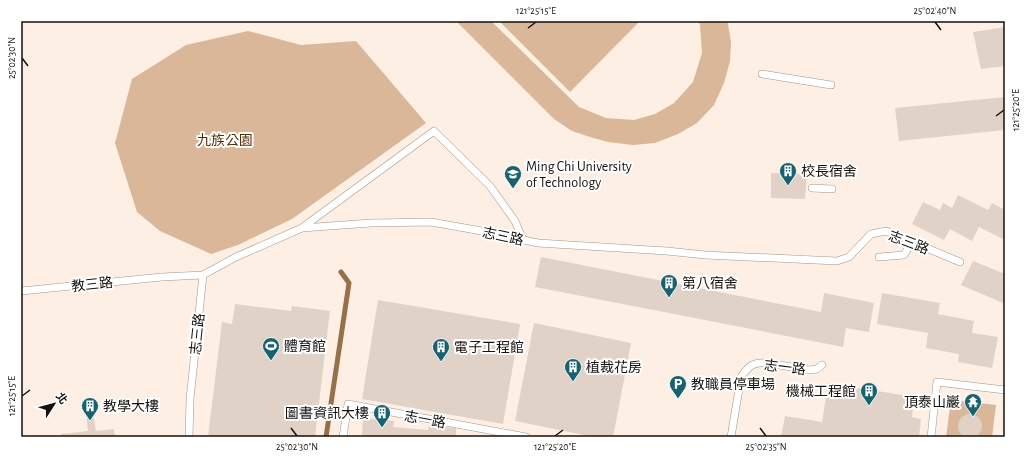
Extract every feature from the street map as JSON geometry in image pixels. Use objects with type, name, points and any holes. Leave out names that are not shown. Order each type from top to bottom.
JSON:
[{"type":"lane","points":[[762,74],[831,85]]},
{"type":"lane","points":[[302,228],[434,132],[490,186],[515,221],[523,240]]},
{"type":"lane","points":[[812,188],[832,189]]},
{"type":"lane","name":"志三路","points":[[189,437],[190,399],[203,275],[236,257],[302,228],[371,223],[431,222],[538,243],[668,251],[704,255],[838,261],[849,257],[871,234],[886,231],[960,262]]},
{"type":"lane","points":[[879,257],[904,255],[912,242]]},
{"type":"lane","name":"教三路","points":[[21,290],[162,277],[203,275]]},
{"type":"lane","name":"志一路","points":[[731,437],[741,377],[745,370],[752,364],[768,363],[809,370],[817,369],[822,365]]},
{"type":"lane","points":[[931,437],[937,382],[1005,390]]},
{"type":"lane","name":"志一路","points":[[343,437],[348,404],[526,437]]},
{"type":"green space","points":[[456,21],[491,21],[579,107],[606,118],[634,120],[655,114],[674,103],[693,82],[702,53],[700,25],[698,21],[727,21],[731,42],[730,61],[724,83],[714,105],[697,123],[678,134],[655,143],[633,145],[608,142],[572,131],[554,119]]},
{"type":"green space","points":[[499,21],[640,21],[570,92]]},
{"type":"green space","name":"九族公園","points":[[248,31],[301,45],[356,41],[426,123],[292,219],[238,245],[211,254],[160,231],[137,212],[115,143],[132,79],[186,45]]},
{"type":"green space","points":[[951,400],[996,405],[992,437],[946,437]]},
{"type":"building","points":[[1005,27],[1005,66],[981,69],[973,32]]},
{"type":"building","points":[[1005,97],[1005,130],[899,141],[895,108]]},
{"type":"building","name":"校長宿舍","points":[[771,173],[807,174],[805,199],[771,198]]},
{"type":"building","points":[[958,195],[988,210],[992,203],[1005,210],[1005,240],[979,227],[972,241],[950,229],[944,240],[912,224],[923,202],[940,210],[943,203],[952,208]]},
{"type":"building","name":"第八宿舍","points":[[541,257],[821,312],[824,293],[874,303],[869,332],[846,328],[843,347],[535,287]]},
{"type":"building","points":[[973,261],[1005,274],[1005,304],[961,285]]},
{"type":"building","points":[[882,293],[940,303],[938,314],[974,321],[972,333],[998,337],[992,368],[958,362],[959,354],[926,348],[928,333],[877,324]]},
{"type":"building","name":"電子工程館","points":[[378,300],[520,324],[503,424],[362,399]]},
{"type":"building","name":"體育館","points":[[235,304],[291,311],[292,306],[330,311],[315,437],[208,437],[222,322],[232,324]]},
{"type":"building","name":"植裁花房","points":[[534,323],[631,343],[613,437],[594,437],[515,421]]},
{"type":"building","name":"機械工程館","points":[[828,383],[914,397],[912,417],[921,419],[919,437],[781,437],[785,416],[822,422]]},
{"type":"building","name":"教學大樓","points":[[93,413],[96,431],[114,429],[115,437],[61,437],[61,434],[88,431],[86,414]]},
{"type":"building","points":[[970,414],[978,418],[982,426],[978,434],[970,438],[962,434],[958,426],[962,418]]},
{"type":"building","name":"圖書資訊大樓","points":[[363,418],[394,421],[393,427],[428,430],[429,426],[456,428],[456,437],[362,437]]},
{"type":"waterway","points":[[326,437],[349,283],[341,272]]},
{"type":"place","name":"校長宿舍","points":[[788,186]]},
{"type":"place","name":"Ming Chi University of Technology","points":[[513,189]]},
{"type":"place","name":"第八宿舍","points":[[669,298]]},
{"type":"place","name":"體育館","points":[[271,361]]},
{"type":"place","name":"電子工程館","points":[[441,362]]},
{"type":"place","name":"植裁花房","points":[[573,382]]},
{"type":"place","name":"教職員停車場","points":[[678,399]]},
{"type":"place","name":"機械工程館","points":[[869,406]]},
{"type":"place","name":"頂泰山巖","points":[[973,417]]},
{"type":"place","name":"教學大樓","points":[[90,421]]},
{"type":"place","name":"圖書資訊大樓","points":[[382,428]]}]
